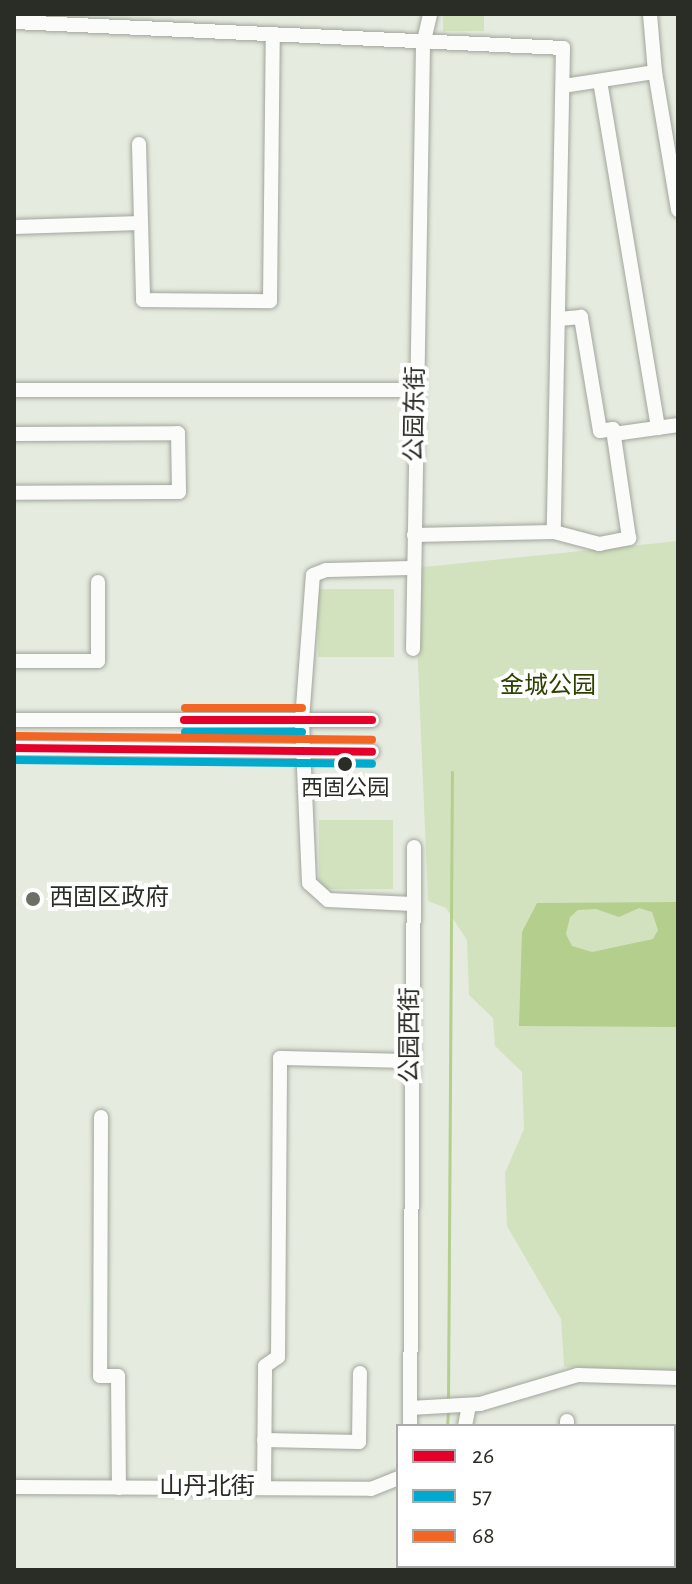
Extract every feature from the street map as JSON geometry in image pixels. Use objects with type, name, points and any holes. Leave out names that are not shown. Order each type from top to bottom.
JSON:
[{"type":"street","name":"公园东街","points":[[413,649],[424,39],[430,14]]},
{"type":"street","points":[[650,14],[655,72],[678,210]]},
{"type":"street","points":[[14,22],[424,39],[563,48],[554,532]]},
{"type":"street","points":[[139,144],[143,300],[270,301],[273,34]]},
{"type":"street","points":[[563,86],[655,72]]},
{"type":"street","points":[[600,81],[658,428]]},
{"type":"street","points":[[14,227],[141,223]]},
{"type":"street","points":[[414,535],[554,532],[599,544],[629,538],[613,429],[600,431],[581,317],[558,319]]},
{"type":"street","points":[[14,390],[417,390]]},
{"type":"street","points":[[614,434],[678,425]]},
{"type":"street","points":[[14,434],[178,433],[179,492],[14,493]]},
{"type":"street","points":[[412,904],[342,902],[313,891],[309,883],[302,720],[313,575],[326,570],[414,568]]},
{"type":"street","points":[[14,661],[98,661],[98,582]]},
{"type":"street","points":[[14,720],[372,720]]},
{"type":"street","points":[[36,720],[37,748]]},
{"type":"street","points":[[14,748],[372,752]]},
{"type":"street","name":"公园西街","points":[[410,1408],[414,847]]},
{"type":"street","points":[[264,1488],[265,1366],[278,1357],[280,1058],[411,1061]]},
{"type":"street","points":[[101,1117],[100,1376],[118,1376],[119,1488]]},
{"type":"street","points":[[264,1440],[359,1442],[360,1373]]},
{"type":"street","points":[[410,1424],[410,1408],[469,1405],[578,1375],[678,1378]]},
{"type":"street","points":[[465,1424],[469,1405]]},
{"type":"street","name":"山丹北街","points":[[14,1487],[371,1489],[396,1479]]},
{"type":"green space","points":[[443,14],[484,14],[484,31],[443,31]]},
{"type":"green space","name":"金城公园","points":[[678,541],[678,1371],[564,1367],[561,1319],[507,1226],[505,1173],[524,1129],[522,1072],[495,1046],[493,1018],[469,995],[467,940],[446,908],[428,901],[414,568]]},
{"type":"green space","points":[[318,589],[394,589],[394,657],[318,657]]},
{"type":"green space","points":[[319,820],[393,820],[393,889],[319,889]]},
{"type":"shaded area","points":[[678,902],[678,1027],[519,1026],[522,932],[537,903]],"holes":[[[639,908],[652,912],[658,930],[653,939],[592,952],[572,946],[566,934],[570,917],[578,910],[596,909],[619,917]]]},
{"type":"waterway","points":[[448,1402],[452,772]]},
{"type":"waterway","points":[[447,1424],[448,1410]]},
{"type":"transit line","name":"68","points":[[185,708],[302,708]]},
{"type":"transit line","name":"26","points":[[184,720],[372,720]]},
{"type":"transit line","name":"57","points":[[185,732],[302,732]]},
{"type":"transit line","name":"68","points":[[14,736],[372,740]]},
{"type":"transit line","name":"26","points":[[14,748],[372,752]]},
{"type":"transit line","name":"57","points":[[14,760],[372,764]]},
{"type":"place","name":"西固公园","points":[[345,764]]},
{"type":"place","name":"西固区政府","points":[[33,899]]}]
